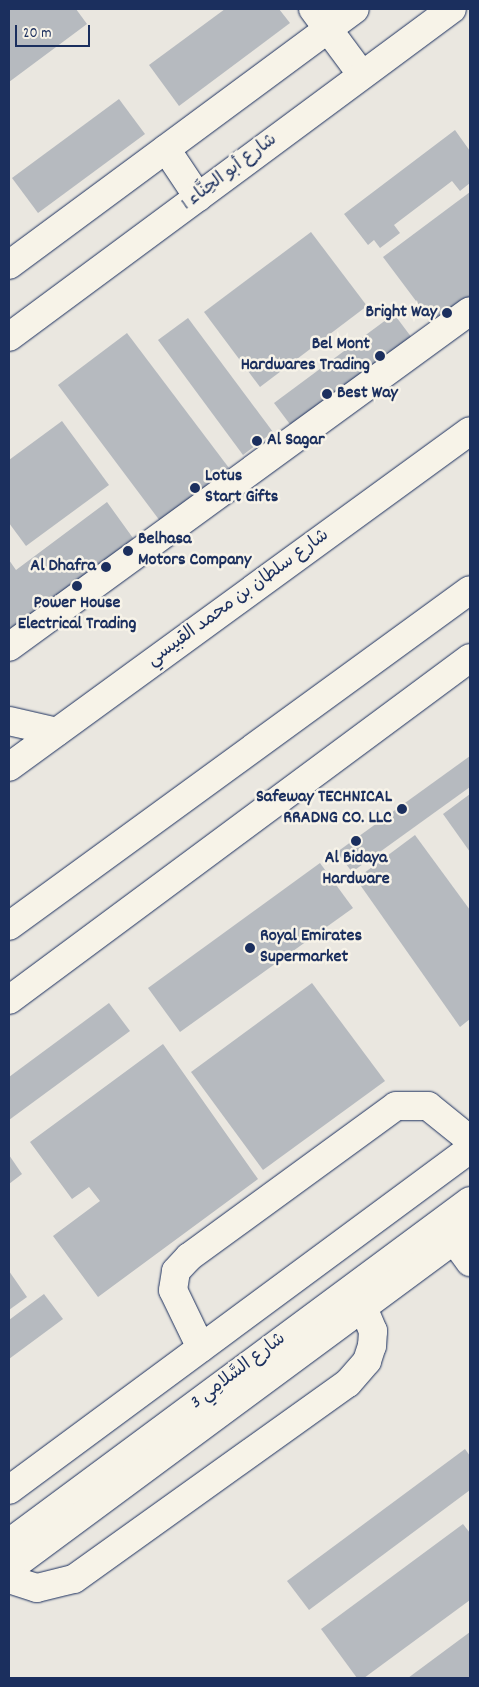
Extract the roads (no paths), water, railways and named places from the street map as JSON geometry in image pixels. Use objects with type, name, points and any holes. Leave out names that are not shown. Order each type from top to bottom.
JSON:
[{"type":"street","points":[[9,265],[166,149],[320,19],[355,9]]},
{"type":"street","name":"شارع أبو الحِنَّاء 1","points":[[9,337],[452,9]]},
{"type":"street","points":[[320,19],[362,75]]},
{"type":"street","points":[[166,149],[198,197]]},
{"type":"street","points":[[9,647],[470,311]]},
{"type":"street","name":"شارع سلطان بن محمد القبيسي","points":[[9,767],[470,430]]},
{"type":"street","points":[[9,926],[470,590]]},
{"type":"street","points":[[9,1000],[470,660]]},
{"type":"street","points":[[9,721],[57,732]]},
{"type":"street","points":[[201,1348],[172,1290],[176,1271],[189,1257],[396,1106],[428,1106],[470,1140]]},
{"type":"street","points":[[9,1490],[470,1149]]},
{"type":"street","name":"شارع السَّلامِي 3","points":[[9,1569],[363,1307],[455,1230],[470,1201]]},
{"type":"street","points":[[455,1230],[470,1262]]},
{"type":"street","name":"شارع السَّلامِي 3","points":[[9,1543],[455,1230]]},
{"type":"street","points":[[9,1579],[38,1588],[74,1579],[348,1383],[367,1361],[372,1346],[373,1331],[363,1307]]},
{"type":"place","name":"Bright Way","points":[[447,313]]},
{"type":"place","name":"Bel Mont Hardwares Trading","points":[[380,356]]},
{"type":"place","name":"Best Way","points":[[327,394]]},
{"type":"place","name":"Al Sagar","points":[[257,441]]},
{"type":"place","name":"Lotus Start Gifts","points":[[195,488]]},
{"type":"place","name":"Belhasa Motors Company","points":[[128,551]]},
{"type":"place","name":"Al Dhafra","points":[[106,567]]},
{"type":"place","name":"Power House Electrical Trading","points":[[77,586]]},
{"type":"place","name":"Safeway TECHNICAL RRADNG CO. LLC","points":[[402,809]]},
{"type":"place","name":"Al Bidaya Hardware","points":[[356,841]]},
{"type":"place","name":"Royal Emirates Supermarket","points":[[250,948]]}]
